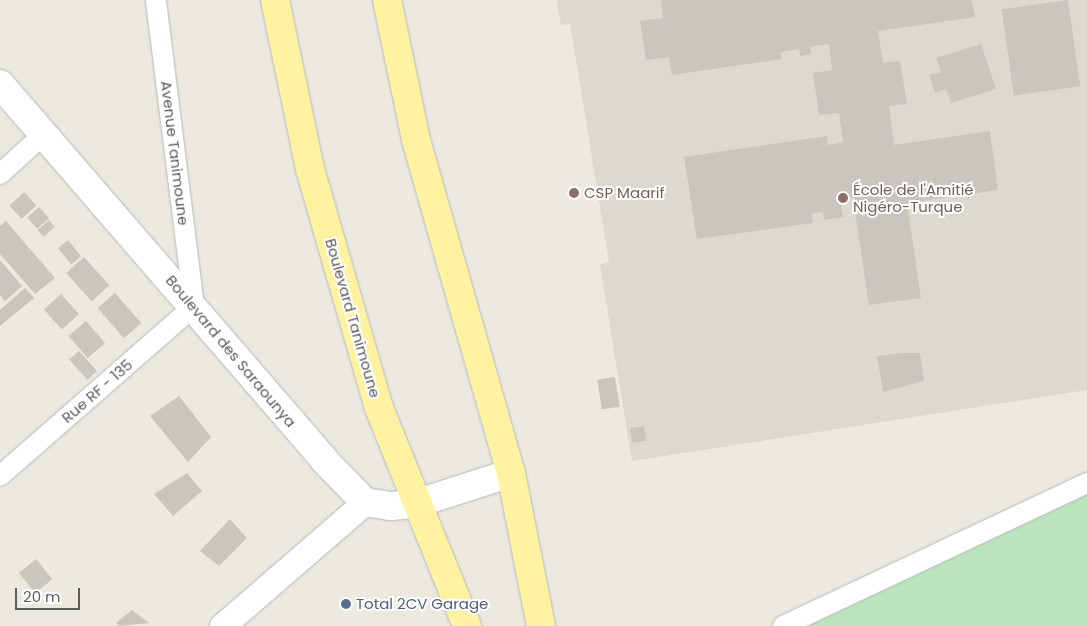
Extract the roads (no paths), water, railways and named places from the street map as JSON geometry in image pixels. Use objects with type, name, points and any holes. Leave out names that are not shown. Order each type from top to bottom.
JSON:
[{"type":"main road","name":"Boulevard Tanimoune","points":[[275,0],[310,169],[379,408],[415,504],[466,626]]},
{"type":"main road","points":[[387,0],[416,140],[511,473],[541,626]]},
{"type":"main road","name":"Boulevard des Saraounya","points":[[0,84],[194,306],[324,460],[365,502]]},
{"type":"main road","points":[[365,502],[391,506],[415,504],[511,473]]},
{"type":"street","name":"Avenue Tanimoune","points":[[156,0],[194,306]]},
{"type":"street","points":[[0,174],[44,134]]},
{"type":"street","name":"Rue RF - 135","points":[[0,476],[194,306]]},
{"type":"street","points":[[783,626],[1087,483]]},
{"type":"street","points":[[222,626],[365,502]]},
{"type":"place","name":"CSP Maarif","points":[[574,193]]},
{"type":"place","name":"École de l'Amitié Nigéro-Turque","points":[[843,198]]},
{"type":"place","name":"Total 2CV Garage","points":[[346,604]]}]
